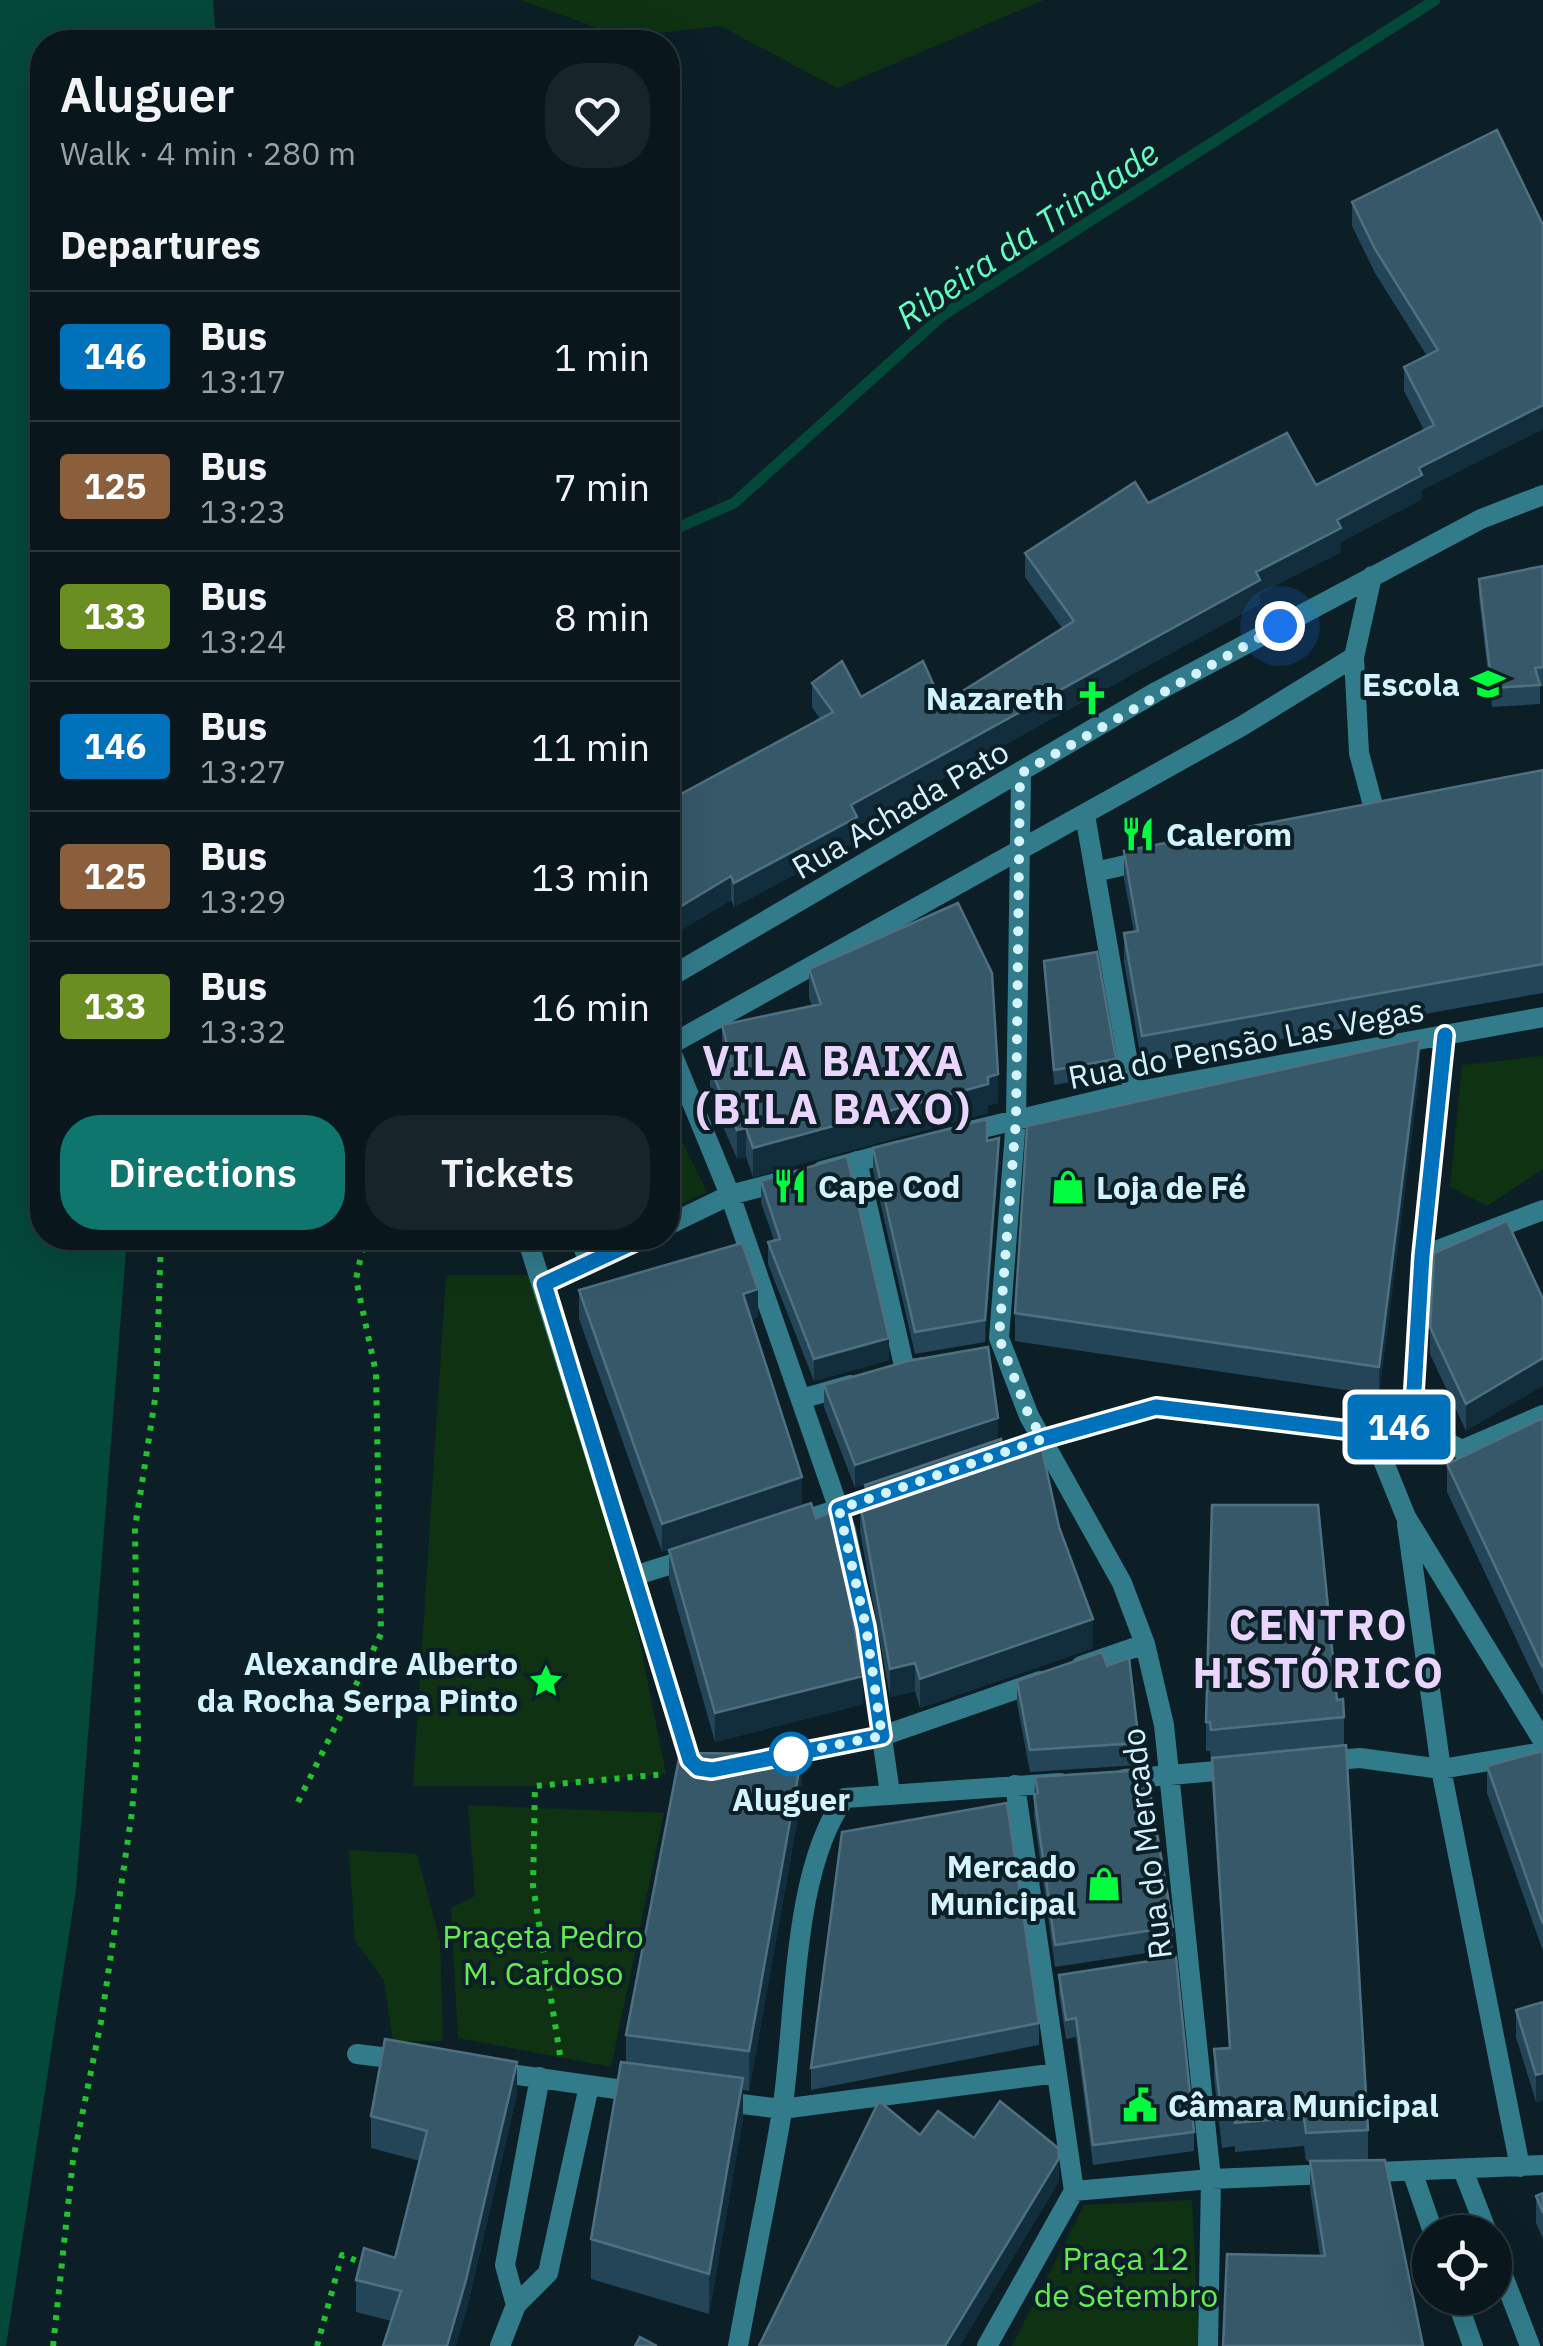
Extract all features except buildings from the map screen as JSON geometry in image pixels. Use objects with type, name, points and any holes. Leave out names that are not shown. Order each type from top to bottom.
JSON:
[{"type":"street","name":"Rua Achada Pato","points":[[680,971],[1156,692],[1481,519],[1543,495]]},
{"type":"street","points":[[1372,576],[1354,656],[1358,754],[1374,809]]},
{"type":"street","points":[[680,1038],[1085,816],[1354,656]]},
{"type":"street","name":"Rua do Mercado","points":[[1020,774],[1016,1119],[996,1353],[1122,1584],[1145,1644],[1164,1725],[1181,1961],[1211,2179],[1208,2346]]},
{"type":"street","points":[[1085,816],[1133,1092]]},
{"type":"street","points":[[1095,872],[1171,854]]},
{"type":"street","name":"Rua do Pensão Las Vegas","points":[[680,1220],[730,1196],[1016,1119],[1133,1092],[1543,1017]]},
{"type":"street","points":[[1412,1424],[1422,1256],[1445,1035]]},
{"type":"street","points":[[680,1074],[730,1196],[839,1509],[863,1611],[890,1792]]},
{"type":"street","points":[[856,1161],[888,1375]]},
{"type":"street","points":[[1422,1256],[1543,1210]]},
{"type":"street","points":[[531,1250],[690,1760],[698,1768],[712,1770],[882,1736],[1145,1644]]},
{"type":"street","points":[[584,1250],[589,1264]]},
{"type":"street","points":[[544,1284],[618,1250]]},
{"type":"street","points":[[801,1399],[938,1364]]},
{"type":"street","points":[[1007,1452],[1156,1407],[1372,1433],[1412,1424],[1462,1450],[1543,1415]]},
{"type":"street","points":[[1372,1433],[1406,1517],[1543,1740]]},
{"type":"street","points":[[765,1534],[900,1489]]},
{"type":"street","points":[[1406,1517],[1442,1769],[1520,2167]]},
{"type":"street","points":[[634,1576],[709,1552]]},
{"type":"street","points":[[1302,1763],[1360,1758],[1442,1769],[1543,1752]]},
{"type":"street","points":[[738,2346],[782,2109],[812,1870],[827,1821],[845,1798],[1264,1767]]},
{"type":"street","points":[[987,2346],[1074,2191],[1058,2073],[1052,1981],[1014,1785]]},
{"type":"street","points":[[357,2054],[430,2063]]},
{"type":"street","points":[[467,2068],[666,2095]]},
{"type":"street","points":[[705,2100],[782,2109],[1058,2073]]},
{"type":"street","points":[[516,2305],[505,2264],[540,2077]]},
{"type":"street","points":[[500,2346],[516,2305],[548,2272],[589,2086]]},
{"type":"street","points":[[1074,2191],[1211,2179],[1543,2164]]},
{"type":"street","points":[[1463,2170],[1480,2215]]},
{"type":"street","points":[[1412,2171],[1427,2215]]},
{"type":"street","points":[[1512,2299],[1530,2346]]},
{"type":"street","points":[[1462,2315],[1474,2346]]},
{"type":"path","points":[[53,2346],[73,2160],[101,2022],[132,1812],[138,1740],[135,1528],[156,1394],[163,1294],[161,1250]]},
{"type":"path","points":[[298,1802],[381,1634],[376,1372],[356,1279],[362,1250]]},
{"type":"path","points":[[564,2081],[533,1886],[535,1786],[666,1774]]},
{"type":"path","points":[[317,2346],[342,2255],[374,2267]]},
{"type":"green space","points":[[520,0],[1044,0],[837,88],[720,26],[680,31],[604,30]]},
{"type":"green space","points":[[1543,1056],[1543,1169],[1487,1206],[1450,1187],[1462,1065]]},
{"type":"green space","points":[[680,1137],[707,1192],[680,1204]]},
{"type":"green space","points":[[446,1275],[554,1275],[627,1579],[666,1774],[535,1786],[413,1786]]},
{"type":"green space","name":"Praçeta Pedro M. Cardoso","points":[[468,1805],[664,1813],[611,2067],[458,2038],[451,1908],[475,1896]]},
{"type":"green space","points":[[349,1850],[417,1854],[440,1941],[443,2041],[393,2041],[384,1980],[355,1941]]},
{"type":"green space","name":"Praça 12 de Setembro","points":[[1192,2200],[1199,2346],[1012,2346],[1084,2205]]},
{"type":"shaded area","points":[[0,0],[213,0],[215,30],[30,30],[30,1250],[126,1250],[76,1889],[6,2346],[0,2346]]},
{"type":"waterway","name":"Ribeira da Trindade","points":[[680,527],[734,503],[943,315],[1435,0]]},
{"type":"bus line","name":"146","points":[[617,1250],[544,1284],[690,1760],[698,1768],[712,1770],[882,1736],[854,1562],[839,1509],[1043,1439],[1156,1407],[1372,1433],[1412,1424],[1422,1256],[1445,1035]]},
{"type":"place","name":"Escola","points":[[1488,684]]},
{"type":"place","name":"Nazareth","points":[[1092,698]]},
{"type":"place","name":"Calerom","points":[[1138,834]]},
{"type":"place","name":"Cape Cod","points":[[790,1186]]},
{"type":"place","name":"Loja de Fé","points":[[1068,1187]]},
{"type":"place","name":"Alexandre Alberto da Rocha Serpa Pinto","points":[[546,1681]]},
{"type":"place","name":"Aluguer","points":[[791,1754]]},
{"type":"place","name":"Mercado Municipal","points":[[1104,1884]]},
{"type":"place","name":"Câmara Municipal","points":[[1140,2105]]},
{"type":"district","name":"VILA BAIXA (BILA BAXO)","points":[[834,1084]]},
{"type":"district","name":"CENTRO HISTÓRICO","points":[[1319,1648]]},
{"type":"route","points":[[791,1754],[780,1756],[882,1736],[854,1562],[839,1509],[1043,1439],[1029,1416],[999,1338],[1016,1119],[1020,774],[1156,692],[1280,626]]}]
